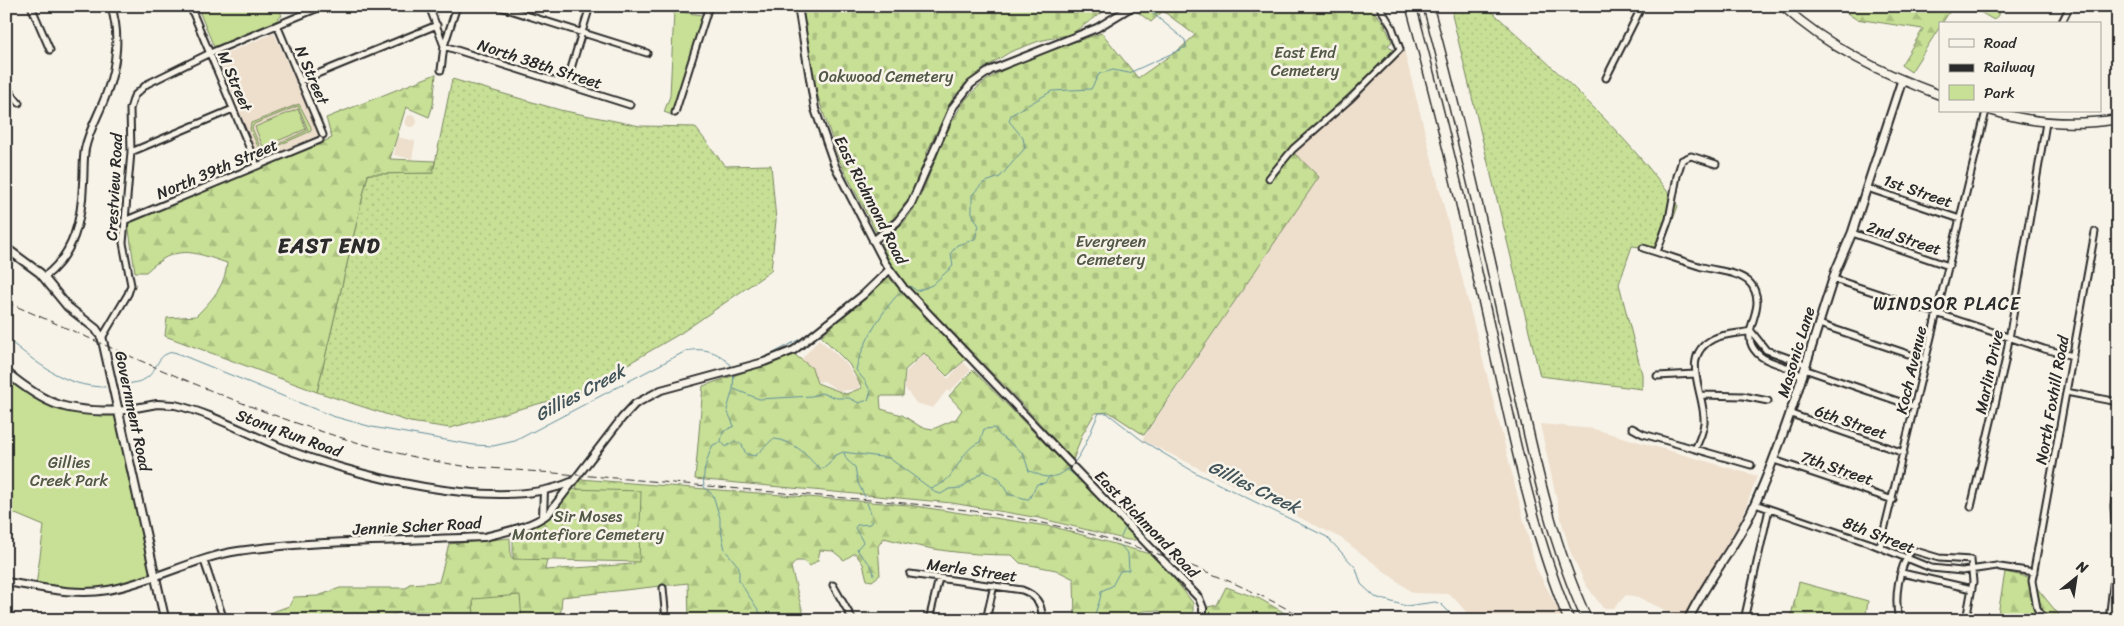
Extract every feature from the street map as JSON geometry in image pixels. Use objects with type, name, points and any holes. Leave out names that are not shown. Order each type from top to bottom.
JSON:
[{"type":"highway","points":[[1411,6],[1454,173],[1532,516],[1552,579],[1568,620]]},
{"type":"highway","points":[[1428,6],[1470,170],[1543,497],[1559,552],[1587,620]]},
{"type":"main road","points":[[1783,6],[1835,45],[1902,80],[1939,95]]},
{"type":"main road","name":"Masonic Lane","points":[[1688,620],[1738,540],[1756,504],[1774,460],[1902,80]]},
{"type":"main road","points":[[2000,112],[2046,123],[2082,124],[2117,119]]},
{"type":"main road","name":"Government Road","points":[[6,248],[44,277],[71,309],[96,329],[102,338],[164,620]]},
{"type":"main road","name":"Stony Run Road","points":[[6,372],[36,395],[56,405],[89,412],[119,411]]},
{"type":"street","points":[[31,6],[50,50]]},
{"type":"street","points":[[44,277],[61,262],[76,229],[82,200],[85,148],[108,92],[113,73],[117,32],[111,6]]},
{"type":"street","name":"M Street","points":[[190,6],[257,166]]},
{"type":"street","name":"Crestview Road","points":[[102,338],[130,288],[131,281],[123,250],[132,100],[140,89],[210,53],[323,6]]},
{"type":"street","points":[[429,6],[444,46]]},
{"type":"street","points":[[441,70],[444,46],[456,6]]},
{"type":"street","points":[[498,6],[647,53]]},
{"type":"street","points":[[566,85],[590,6]]},
{"type":"street","points":[[675,113],[709,6]]},
{"type":"street","name":"East Richmond Road","points":[[798,6],[811,86],[822,131],[834,166],[889,270],[1200,598],[1203,608],[1203,620]]},
{"type":"street","points":[[873,241],[897,222],[911,204],[953,107],[971,84],[1005,63],[1097,28],[1133,6]]},
{"type":"street","points":[[1269,178],[1293,149],[1351,98],[1400,49],[1392,27],[1379,6]]},
{"type":"street","points":[[1606,78],[1642,6]]},
{"type":"street","points":[[2062,22],[2070,6]]},
{"type":"street","points":[[300,81],[437,24]]},
{"type":"street","name":"N Street","points":[[277,25],[322,137]]},
{"type":"street","name":"North 38th Street","points":[[444,46],[630,104]]},
{"type":"street","points":[[6,87],[19,103]]},
{"type":"street","points":[[130,152],[233,109]]},
{"type":"street","name":"Koch Avenue","points":[[1880,547],[1893,500],[1986,112]]},
{"type":"street","name":"Marlin Drive","points":[[1971,506],[2010,337],[2046,123]]},
{"type":"street","name":"North 39th Street","points":[[124,221],[322,137]]},
{"type":"street","points":[[1657,252],[1669,219],[1682,160],[1691,156],[1716,164]]},
{"type":"street","name":"1st Street","points":[[1867,188],[1960,219]]},
{"type":"street","name":"North Foxhill Road","points":[[2044,620],[2034,596],[2034,572],[2095,232]]},
{"type":"street","name":"2nd Street","points":[[1852,233],[1948,266]]},
{"type":"street","points":[[1643,248],[1699,266],[1731,273],[1748,282],[1754,289],[1757,300],[1750,341],[1760,357],[1794,370],[1802,378]]},
{"type":"street","points":[[543,518],[562,497],[622,418],[640,401],[661,390],[776,359],[802,345],[863,295],[889,270]]},
{"type":"street","points":[[1834,279],[2073,356]]},
{"type":"street","points":[[1819,324],[1926,360]]},
{"type":"street","points":[[1751,330],[1766,350],[1805,367],[1915,406]]},
{"type":"street","points":[[1695,449],[1704,425],[1702,396],[1695,374],[1699,353],[1709,342],[1724,335],[1751,330]]},
{"type":"street","points":[[1657,376],[1695,374]]},
{"type":"street","points":[[2066,392],[2118,402]]},
{"type":"street","points":[[1702,396],[1743,396],[1768,400]]},
{"type":"street","name":"Stony Run Road","points":[[119,411],[157,404],[183,407],[305,456],[401,482],[497,494],[544,491],[573,481]]},
{"type":"street","name":"6th Street","points":[[1791,414],[1904,453]]},
{"type":"street","points":[[1632,428],[1643,434],[1751,465]]},
{"type":"street","name":"7th Street","points":[[1774,460],[1893,500]]},
{"type":"street","points":[[2109,620],[2117,552],[2114,506],[2118,470]]},
{"type":"street","points":[[543,518],[544,491]]},
{"type":"street","name":"8th Street","points":[[1756,504],[1939,569],[1998,566],[2034,572]]},
{"type":"street","points":[[1744,620],[1769,509]]},
{"type":"street","name":"Jennie Scher Road","points":[[6,582],[71,591],[97,592],[117,589],[204,561],[246,551],[484,537],[543,518]]},
{"type":"street","points":[[1899,620],[1897,600],[1902,573],[1906,558],[1912,550],[1939,558],[1969,560],[1972,567],[1972,589],[1966,620]]},
{"type":"street","points":[[204,561],[224,620]]},
{"type":"street","points":[[1902,573],[1972,589]]},
{"type":"street","name":"Merle Street","points":[[910,574],[1022,590],[1031,594],[1040,605],[1042,620]]},
{"type":"street","points":[[929,620],[939,578]]},
{"type":"street","points":[[833,585],[853,620]]},
{"type":"street","points":[[986,620],[994,585]]},
{"type":"street","points":[[661,620],[666,620],[663,588]]},
{"type":"shaded area","points":[[274,33],[319,135],[259,161],[218,57]]},
{"type":"shaded area","points":[[1404,50],[1536,568],[1564,620],[1474,620],[1450,594],[1413,593],[1341,538],[1142,440],[1319,177],[1293,153]]},
{"type":"shaded area","points":[[413,115],[416,116],[416,126],[409,127],[406,126],[405,119],[406,116]]},
{"type":"shaded area","points":[[397,137],[415,141],[412,159],[394,155]]},
{"type":"shaded area","points":[[819,339],[845,362],[859,384],[859,389],[839,391],[824,381],[818,382],[809,367],[801,360]]},
{"type":"shaded area","points":[[924,354],[948,379],[963,362],[971,370],[949,392],[947,390],[933,408],[916,403],[905,388],[906,372]]},
{"type":"shaded area","points":[[1540,424],[1594,429],[1757,476],[1742,518],[1683,619],[1638,597],[1626,595],[1614,608],[1603,608],[1586,585],[1570,551]]},
{"type":"green space","points":[[197,6],[278,6],[282,16],[278,20],[214,47]]},
{"type":"green space","name":"Oakwood Cemetery","points":[[801,6],[1112,6],[1071,34],[1039,41],[1010,52],[983,69],[954,96],[927,152],[911,204],[876,232],[840,162],[816,91]]},
{"type":"green space","name":"Evergreen Cemetery","points":[[1140,6],[1369,6],[1384,23],[1392,42],[1388,45],[1394,51],[1290,149],[1319,177],[1144,435],[1109,412],[1095,413],[1082,435],[1073,460],[1024,406],[905,283],[894,270],[881,243],[905,221],[914,209],[953,120],[972,93],[987,80],[1004,69],[1024,60],[1102,33],[1138,78],[1181,48],[1195,35],[1163,11],[1151,22],[1135,10]]},
{"type":"green space","points":[[1456,6],[1486,6],[1611,126],[1657,178],[1678,206],[1662,249],[1632,246],[1619,284],[1642,374],[1642,389],[1540,376],[1452,15]]},
{"type":"green space","points":[[1836,6],[1953,6],[1943,22],[1939,22],[1939,28],[1911,72],[1901,65],[1923,29],[1856,19]]},
{"type":"green space","points":[[1984,6],[2000,6],[1998,15],[1994,20],[1980,12]]},
{"type":"green space","points":[[674,11],[702,15],[672,115],[664,112],[670,96]]},
{"type":"green space","points":[[436,74],[433,105],[429,117],[406,107],[390,159],[435,161],[433,173],[368,174],[317,392],[165,336],[167,318],[196,316],[207,304],[221,286],[227,263],[203,255],[184,252],[166,257],[146,272],[135,272],[128,223],[332,138],[326,118]]},
{"type":"green space","points":[[452,79],[560,110],[640,126],[695,127],[725,166],[771,165],[776,220],[771,271],[681,333],[578,393],[450,428],[410,422],[317,392],[368,174],[433,173]]},
{"type":"green space","points":[[299,104],[311,127],[311,131],[266,151],[259,149],[250,129],[251,123]],"holes":[[[298,106],[308,130],[265,150],[261,149],[252,128],[254,124]]]},
{"type":"green space","points":[[298,109],[306,129],[263,147],[255,127]]},
{"type":"green space","points":[[888,277],[966,359],[947,376],[924,353],[905,370],[903,396],[880,396],[881,409],[902,415],[921,427],[933,429],[956,419],[962,410],[949,396],[973,370],[1139,540],[1128,540],[1039,518],[952,503],[695,479],[703,386],[795,355],[812,368],[817,383],[846,394],[862,388],[849,364],[821,336]]},
{"type":"green space","name":"Gillies Creek Park","points":[[6,372],[57,405],[119,411],[154,576],[106,591],[36,586],[44,526],[6,510]]},
{"type":"green space","points":[[580,479],[908,505],[1054,527],[1157,556],[1193,603],[1193,620],[1164,620],[1160,611],[1142,611],[1127,620],[1075,620],[1074,579],[1056,570],[1020,563],[1012,555],[947,551],[884,538],[878,546],[880,575],[872,581],[867,580],[863,564],[855,553],[844,560],[833,551],[820,550],[818,560],[810,566],[803,561],[796,561],[791,567],[806,620],[689,620],[688,583],[562,597],[560,620],[435,620],[430,612],[407,611],[374,620],[251,620],[289,606],[294,597],[318,596],[340,588],[407,588],[409,584],[439,582],[449,544],[510,538],[511,558],[535,554],[550,543],[545,570],[634,564],[634,537],[626,508],[576,488]]},
{"type":"green space","name":"Sir Moses Montefiore Cemetery","points":[[569,489],[641,491],[639,562],[513,559],[513,532],[544,522]]},
{"type":"green space","points":[[2005,572],[2028,577],[2063,620],[1997,620]]},
{"type":"green space","points":[[1799,582],[1868,601],[1865,620],[1790,620]]},
{"type":"green space","points":[[1226,587],[1260,599],[1297,620],[1206,620],[1208,607],[1217,605]]},
{"type":"green space","points":[[520,595],[522,620],[474,620],[473,599]]},
{"type":"waterway","points":[[906,288],[910,286],[917,291],[932,285],[953,266],[951,253],[957,245],[974,240],[979,226],[972,213],[972,195],[983,183],[1000,177],[1025,148],[1023,138],[1009,121],[1011,115],[1052,91],[1091,89],[1099,74],[1113,70],[1129,73],[1186,47],[1185,40],[1144,6]]},
{"type":"waterway","points":[[734,389],[759,399],[812,396],[821,393],[837,398],[849,398],[859,403],[868,400],[871,392],[856,370],[858,361],[874,327],[889,305],[903,290]]},
{"type":"waterway","points":[[764,358],[804,337]]},
{"type":"waterway","name":"Gillies Creek","points":[[6,338],[40,364],[64,378],[90,386],[105,387]]},
{"type":"waterway","name":"Gillies Creek","points":[[121,385],[146,378],[164,355],[174,352],[332,416],[372,427],[474,445],[493,446],[515,441],[686,351],[706,350],[712,352],[723,358],[732,367]]},
{"type":"waterway","points":[[732,367],[743,364]]},
{"type":"waterway","name":"Gillies Creek","points":[[734,373],[733,389],[727,410],[734,426],[723,432],[721,441],[726,447],[734,441],[742,445],[746,454],[755,456],[773,439],[781,440],[798,448],[815,465],[823,469],[834,456],[843,452],[889,458],[930,488],[939,485],[952,474],[966,452],[980,442],[984,429],[995,428],[999,435],[1023,453],[1029,471],[1045,477],[1058,475],[1074,463],[1086,443],[1099,413],[1107,413],[1143,441],[1196,473],[1327,537],[1356,568],[1361,584],[1375,597],[1406,606],[1435,602],[1441,604],[1457,620]]},
{"type":"waterway","points":[[720,442],[713,445],[709,455],[704,471],[704,487],[713,495],[720,518],[725,550],[739,567],[739,581],[765,620]]},
{"type":"waterway","points":[[844,453],[847,460],[855,467],[858,483],[865,497]]},
{"type":"waterway","points":[[1067,469],[1089,488]]},
{"type":"waterway","name":"Gillies Creek","points":[[931,488],[934,492],[941,494],[949,489],[961,488],[984,471],[999,478],[1008,494],[1029,499],[1037,484],[1045,483],[1050,476]]},
{"type":"waterway","points":[[867,503],[873,519],[870,524],[857,525],[855,528],[863,542],[857,549],[872,567],[874,575]]},
{"type":"waterway","points":[[1121,537],[1126,526]]},
{"type":"waterway","points":[[1094,620],[1101,591],[1112,586],[1120,571],[1129,570],[1128,554],[1120,545]]},
{"type":"railway","points":[[6,302],[174,375],[287,420],[345,439],[403,454],[463,466],[897,502],[1011,517],[1099,536],[1185,563],[1227,580],[1308,620]]},
{"type":"district","name":"EAST END","points":[[329,246]]},
{"type":"district","name":"WINDSOR PLACE","points":[[1947,304]]},
{"type":"park label","name":"East End Cemetery","points":[[1305,61]]}]
